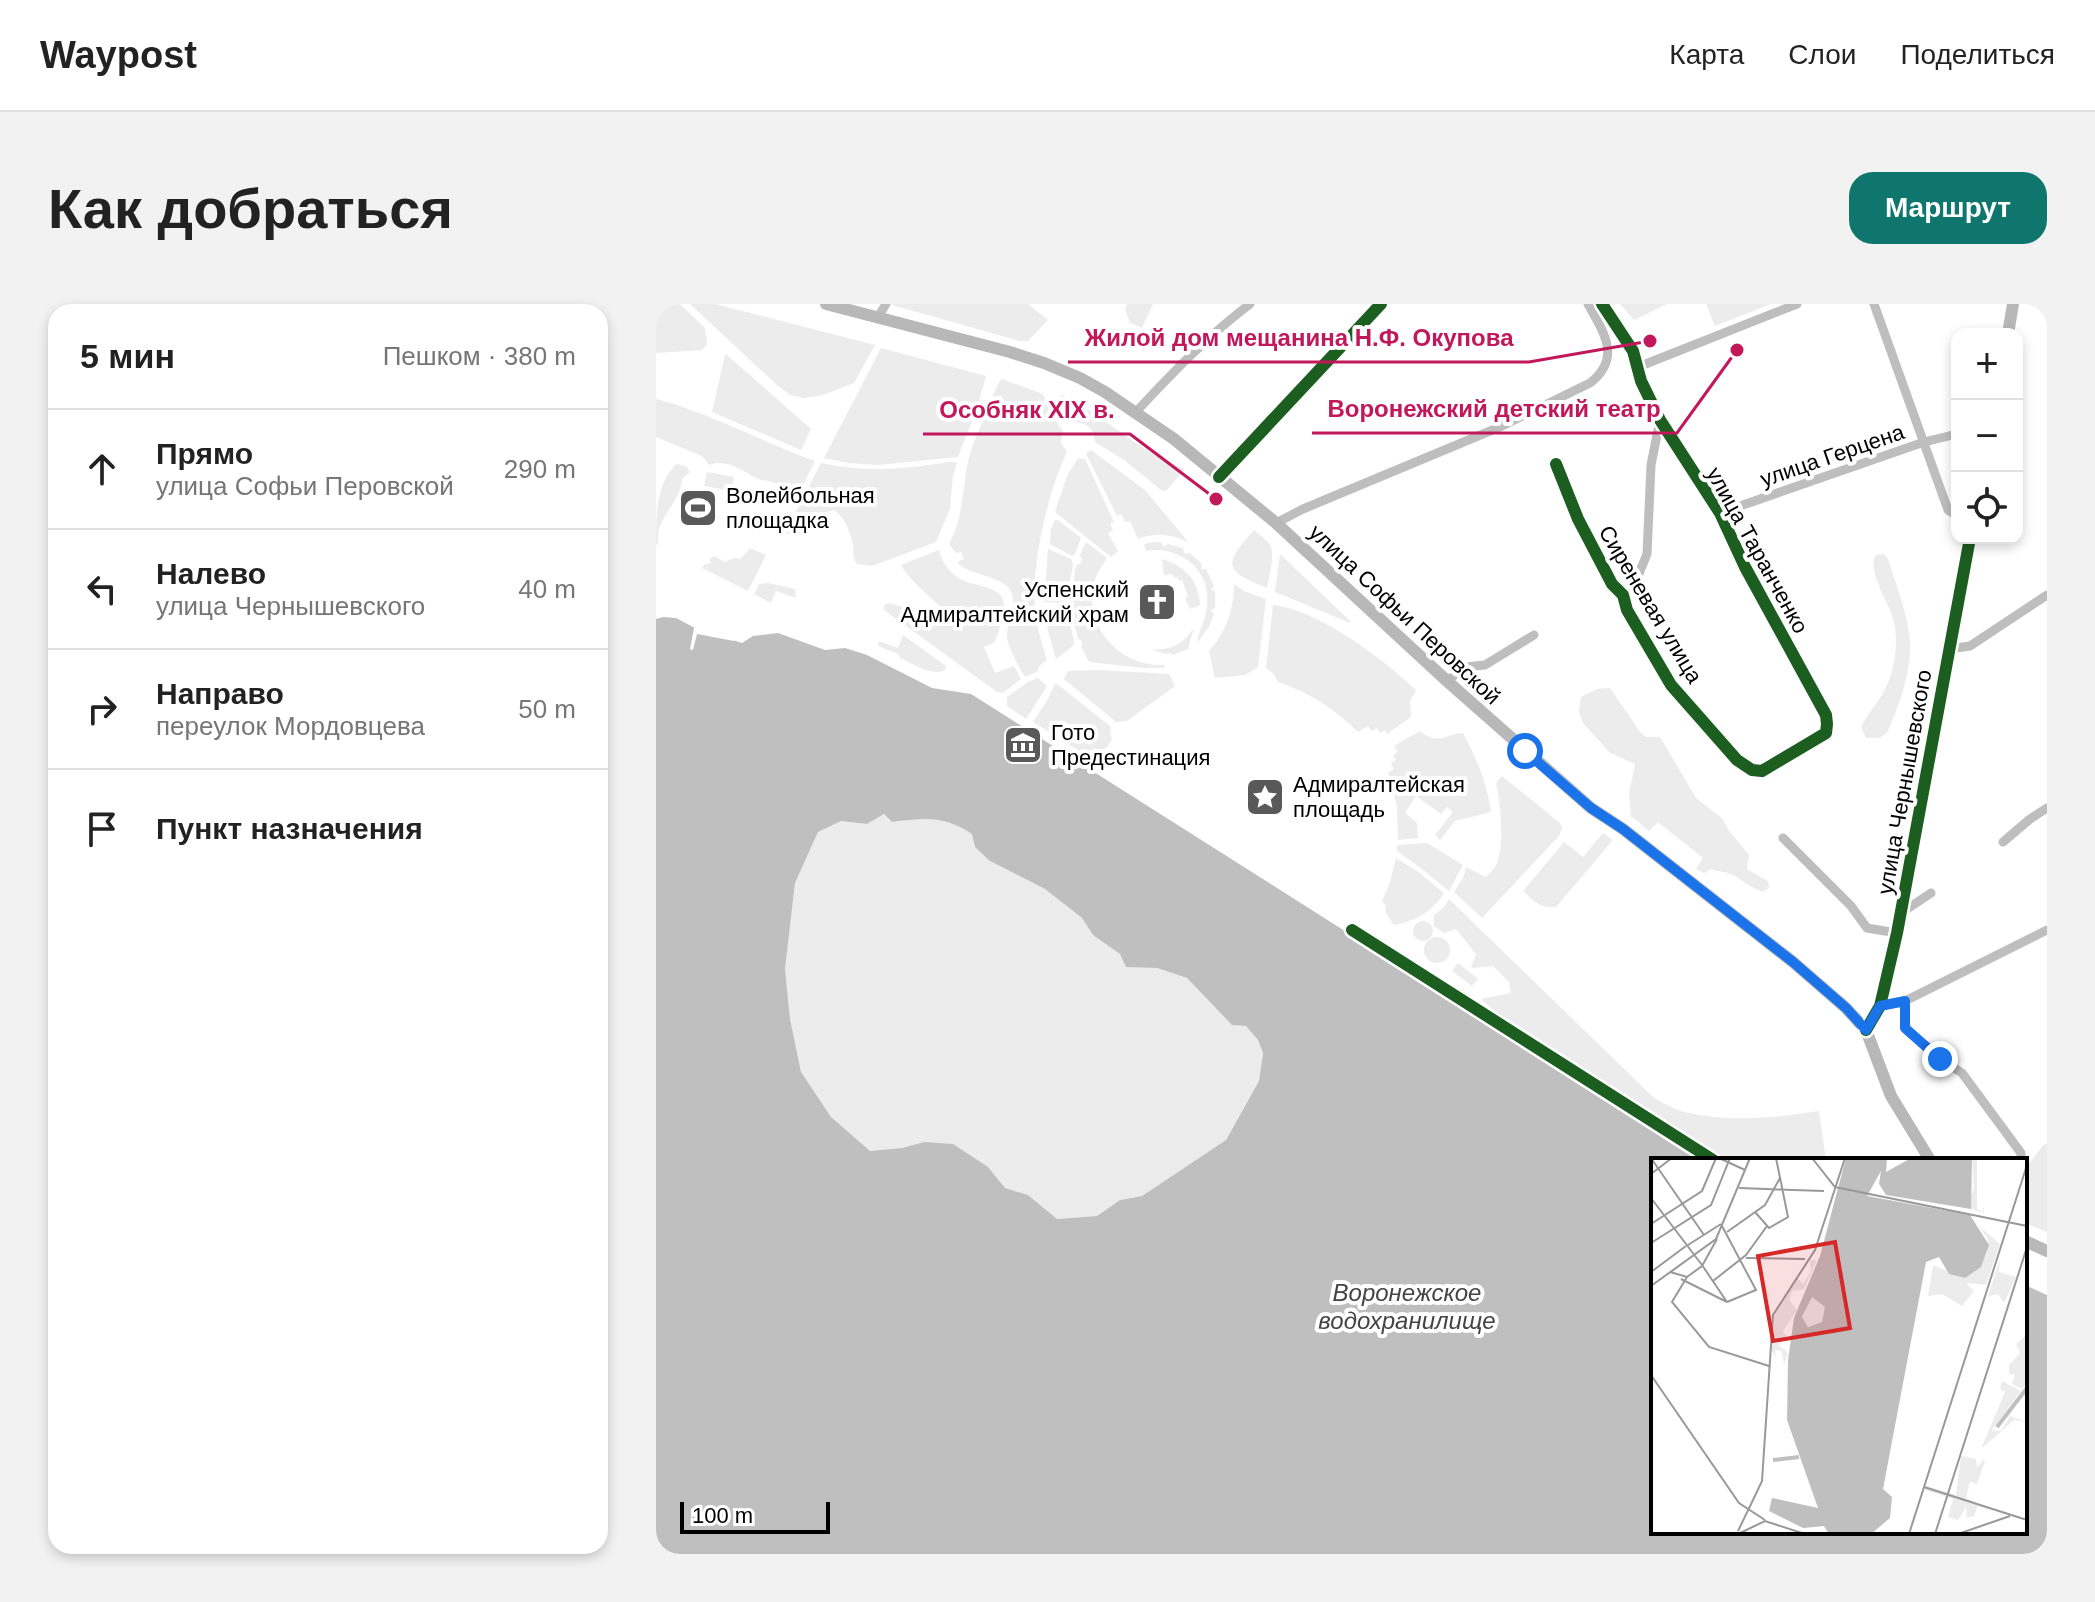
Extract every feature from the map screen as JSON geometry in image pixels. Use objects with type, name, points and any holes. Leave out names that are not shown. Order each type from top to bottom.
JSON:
[{"type":"main road","name":"улица Софьи Перовской","points":[[826,304],[1044,363],[1080,378],[1174,439],[1276,523],[1447,681],[1591,808],[1623,829],[1793,962],[1846,1008],[1866,1030],[1891,1096],[1929,1158]]},
{"type":"main road","points":[[2009,328],[2013,304]]},
{"type":"main road","name":"улица Чернышевского","points":[[1866,1030],[1880,1006],[1897,933],[1969,544]]},
{"type":"main road","points":[[2027,1242],[2047,1251]]},
{"type":"street","points":[[878,317],[886,304]]},
{"type":"street","points":[[1136,412],[1189,355],[1250,304]]},
{"type":"street","points":[[1219,477],[1381,304]]},
{"type":"street","points":[[1276,523],[1502,426],[1590,383],[1607,366],[1609,355],[1605,335],[1588,304]]},
{"type":"street","name":"улица Таранченко","points":[[1602,304],[1633,351],[1641,381],[1660,420],[1720,513],[1745,567],[1826,715],[1826,733],[1771,767]]},
{"type":"street","points":[[1638,367],[1797,304]]},
{"type":"street","points":[[1874,304],[1951,512]]},
{"type":"street","name":"Сиреневая улица","points":[[1623,595],[1638,576],[1647,554],[1651,465],[1660,420]]},
{"type":"street","name":"улица Герцена","points":[[1720,513],[1951,435]]},
{"type":"street","name":"Сиреневая улица","points":[[1556,464],[1578,519],[1671,685],[1737,760],[1752,770],[1762,771],[1771,767]]},
{"type":"street","points":[[1949,649],[1970,646],[2047,595]]},
{"type":"street","points":[[1447,681],[1465,667],[1485,665],[1534,635]]},
{"type":"street","points":[[2003,842],[2047,808]]},
{"type":"street","points":[[1783,838],[1851,906],[1867,928],[1897,933]]},
{"type":"street","points":[[1901,913],[1931,893]]},
{"type":"street","points":[[1880,1006],[1905,1001],[2047,930]]},
{"type":"street","points":[[1905,1001],[1905,1028],[1940,1059],[1962,1073],[2021,1153],[2021,1158]]},
{"type":"shaded area","points":[[656,304],[680,304],[705,328],[707,344],[702,350],[656,353]]},
{"type":"shaded area","points":[[690,304],[715,304],[875,345],[854,383],[820,396],[803,398],[790,395],[777,385]]},
{"type":"shaded area","points":[[893,304],[1028,304],[1048,320],[1028,341],[1020,341]]},
{"type":"shaded area","points":[[1127,304],[1153,304],[1142,328],[1130,323],[1125,309]]},
{"type":"shaded area","points":[[1620,304],[1667,304],[1634,320]]},
{"type":"shaded area","points":[[1706,304],[1771,304],[1715,326]]},
{"type":"shaded area","points":[[881,348],[986,376],[958,457],[878,465],[824,458]]},
{"type":"shaded area","points":[[725,355],[811,429],[801,450],[712,412]]},
{"type":"shaded area","points":[[1001,379],[1043,394],[1063,431],[1061,443],[1067,452],[1047,509],[1034,593],[1038,630],[1047,660],[1037,672],[1025,677],[1007,637],[1013,602],[1010,589],[999,581],[958,564],[964,559],[961,552],[956,553],[949,544],[959,516],[971,451]]},
{"type":"shaded area","points":[[1060,394],[1152,453],[1185,469],[1166,491],[1161,490],[1124,460],[1095,442],[1089,427],[1074,422]]},
{"type":"shaded area","points":[[656,399],[697,412],[815,461],[799,493],[727,464],[709,465],[702,456],[656,437]]},
{"type":"shaded area","points":[[1091,450],[1145,490],[1189,543],[1164,535],[1138,539],[1130,521],[1125,522],[1121,514],[1117,516],[1086,454]]},
{"type":"shaded area","points":[[1078,458],[1085,459],[1114,522],[1110,524],[1113,530],[1108,533],[1118,551],[1111,557],[1055,512],[1067,476]]},
{"type":"shaded area","points":[[957,462],[950,509],[936,542],[872,566],[857,564],[849,530],[834,510],[818,517],[805,534],[785,533],[821,463],[885,469]]},
{"type":"shaded area","points":[[677,464],[687,467],[690,472],[682,479],[676,498],[659,528],[658,545],[657,511],[661,490]]},
{"type":"shaded area","name":"Волейбольная площадка","points":[[707,472],[734,477],[731,491],[704,486]]},
{"type":"shaded area","name":"Волейбольная площадка","points":[[748,488],[775,493],[773,506],[746,501]]},
{"type":"shaded area","name":"Волейбольная площадка","points":[[686,499],[713,504],[711,517],[683,512]]},
{"type":"shaded area","name":"Волейбольная площадка","points":[[728,514],[755,519],[753,532],[726,527]]},
{"type":"shaded area","points":[[1055,520],[1081,538],[1072,556],[1050,544]]},
{"type":"shaded area","points":[[1254,530],[1271,548],[1267,588],[1242,576],[1232,565],[1237,551]]},
{"type":"shaded area","points":[[1086,542],[1107,558],[1093,587],[1092,602],[1101,631],[1121,652],[1134,660],[1164,665],[1165,668],[1089,662],[1082,641],[1078,639],[1071,611],[1075,604],[1071,599],[1076,565],[1081,563],[1080,555]]},
{"type":"shaded area","points":[[1161,542],[1164,547],[1168,544],[1183,548],[1185,554],[1190,553],[1202,564],[1201,569],[1206,569],[1214,586],[1211,590],[1215,591],[1215,608],[1210,610],[1214,614],[1197,643],[1207,606],[1204,581],[1199,571],[1181,556],[1158,550],[1146,551],[1144,544]]},
{"type":"shaded area","points":[[750,548],[766,555],[748,591],[702,568],[711,563],[709,560],[714,556],[725,562],[741,559]]},
{"type":"shaded area","points":[[1048,549],[1071,559],[1073,564],[1067,599],[1063,603],[1044,602]]},
{"type":"shaded area","points":[[939,550],[953,574],[994,590],[1002,598],[1004,613],[995,642],[984,647],[995,673],[1014,666],[1021,679],[1003,693],[997,692],[884,610],[884,605],[890,603],[951,623],[901,565]]},
{"type":"shaded area","points":[[1280,554],[1350,621],[1350,623],[1275,592]]},
{"type":"shaded area","points":[[1879,554],[1888,559],[1902,601],[1910,655],[1903,689],[1887,733],[1879,738],[1866,738],[1861,727],[1887,686],[1894,665],[1896,642],[1890,610],[1874,570],[1874,557]]},
{"type":"shaded area","points":[[1162,559],[1184,570],[1194,581],[1200,605],[1190,609],[1182,580],[1174,578],[1172,574],[1164,575]]},
{"type":"shaded area","points":[[759,584],[795,589],[796,598],[776,591],[771,603],[754,594]]},
{"type":"shaded area","points":[[1234,584],[1266,599],[1258,667],[1245,675],[1215,678],[1209,651],[1228,620]]},
{"type":"shaded area","points":[[1273,605],[1310,616],[1330,626],[1386,664],[1416,690],[1410,701],[1411,717],[1387,734],[1385,730],[1380,733],[1377,728],[1372,731],[1368,726],[1358,732],[1321,702],[1278,682],[1266,668]]},
{"type":"shaded area","points":[[1044,607],[1064,607],[1067,610],[1073,646],[1056,659],[1048,631]]},
{"type":"shaded area","points":[[1194,628],[1188,649],[1173,655],[1151,649],[1176,645]]},
{"type":"shaded area","points":[[903,635],[946,666],[945,670],[934,672],[922,669],[878,646],[879,641],[898,648]]},
{"type":"shaded area","points":[[1068,671],[1169,674],[1175,686],[1127,721],[1116,722],[1064,679]]},
{"type":"shaded area","points":[[1038,678],[1047,686],[1026,719],[1007,706],[1007,697]]},
{"type":"shaded area","points":[[1055,684],[1111,727],[1112,739],[1107,747],[1091,758],[1033,722]]},
{"type":"shaded area","points":[[1610,688],[1640,732],[1646,737],[1660,737],[1696,798],[1723,819],[1749,855],[1747,869],[1768,881],[1769,888],[1763,892],[1728,873],[1711,869],[1704,873],[1696,869],[1703,858],[1658,822],[1649,831],[1631,816],[1629,793],[1635,764],[1610,753],[1583,723],[1579,712],[1581,697],[1597,689]]},
{"type":"shaded area","points":[[1420,731],[1432,738],[1463,733],[1481,771],[1491,812],[1455,821],[1440,840],[1435,835],[1453,812],[1447,807],[1441,814],[1416,796],[1405,813],[1417,823],[1418,838],[1398,840],[1397,806],[1388,773],[1394,769],[1391,763],[1396,760],[1393,755],[1398,752],[1394,746]]},
{"type":"shaded area","points":[[1502,776],[1560,823],[1562,828],[1559,836],[1482,918],[1454,892],[1466,867],[1486,877],[1498,860],[1501,826],[1496,783]]},
{"type":"shaded area","points":[[884,814],[892,822],[932,817],[958,824],[972,834],[990,861],[1045,889],[1082,918],[1093,935],[1120,954],[1126,966],[1157,968],[1187,978],[1232,1025],[1246,1026],[1258,1040],[1263,1053],[1259,1081],[1226,1140],[1142,1196],[1120,1200],[1097,1216],[1057,1219],[1028,1195],[1005,1188],[988,1167],[924,1142],[869,1151],[830,1117],[801,1072],[790,1019],[785,969],[795,883],[818,832],[841,821],[867,824]]},
{"type":"shaded area","points":[[1603,833],[1613,840],[1556,907],[1542,905],[1523,891],[1564,842],[1583,857]]},
{"type":"shaded area","points":[[1427,843],[1463,865],[1449,891],[1397,851],[1397,845]]},
{"type":"shaded area","points":[[1396,858],[1444,893],[1422,915],[1394,925],[1382,902]]},
{"type":"shaded area","points":[[1449,899],[1654,1098],[1684,1112],[1704,1116],[1770,1117],[1819,1111],[1826,1158],[1720,1158],[1516,1030],[1481,999],[1511,993],[1509,982],[1493,966],[1471,968],[1476,954],[1456,929],[1444,933],[1434,926],[1434,915]]},
{"type":"shaded area","points":[[1423,921],[1430,924],[1433,931],[1430,938],[1423,941],[1416,938],[1413,931],[1416,924]]},
{"type":"shaded area","points":[[1437,937],[1446,941],[1450,950],[1446,959],[1437,963],[1428,959],[1424,950],[1428,941]]},
{"type":"shaded area","points":[[1458,963],[1478,979],[1472,986],[1452,971]]},
{"type":"shaded area","points":[[2047,1144],[2047,1232],[2027,1224],[2027,1166]]},
{"type":"water","name":"Воронежское водохранилище","points":[[663,617],[676,618],[742,643],[753,636],[778,633],[825,650],[845,648],[867,655],[932,688],[971,694],[1703,1158],[1651,1158],[1651,1534],[2027,1534],[2027,1286],[2047,1295],[2047,1554],[656,1554],[656,619]],"holes":[[[884,814],[892,822],[943,821],[972,834],[975,847],[990,861],[1045,889],[1082,918],[1093,935],[1120,954],[1126,967],[1157,968],[1187,978],[1232,1025],[1246,1026],[1258,1040],[1263,1053],[1259,1081],[1226,1140],[1142,1196],[1120,1200],[1097,1216],[1057,1219],[1028,1195],[1005,1188],[988,1167],[953,1144],[924,1142],[870,1151],[831,1117],[801,1072],[790,1019],[785,969],[795,883],[818,832],[841,821],[867,824]]]},
{"type":"pier","points":[[695,623],[734,636],[734,641],[697,634],[693,650],[690,649]]},
{"type":"cycle path","points":[[1219,477],[1381,304]]},
{"type":"cycle path","points":[[1556,464],[1578,519],[1671,685],[1737,760],[1752,770],[1762,771],[1826,733],[1826,715],[1745,567],[1720,513],[1660,420],[1641,381],[1633,351],[1602,304]]},
{"type":"cycle path","points":[[1866,1030],[1880,1006],[1897,933],[1969,544]]},
{"type":"cycle path","points":[[1352,930],[1710,1158]]},
{"type":"place","name":"Жилой дом мещанина Н.Ф. Окупова","points":[[1650,341]]},
{"type":"place","name":"Воронежский детский театр","points":[[1737,350]]},
{"type":"place","name":"Особняк XIX в.","points":[[1216,499]]},
{"type":"place","name":"Волейбольная площадка","points":[[698,508]]},
{"type":"place","name":"Успенский Адмиралтейский храм","points":[[1157,602]]},
{"type":"place","name":"Гото Предестинация","points":[[1023,745]]},
{"type":"place","name":"Адмиралтейская площадь","points":[[1265,797]]},
{"type":"route","points":[[1525,751],[1591,808],[1623,829],[1793,962],[1846,1008],[1866,1030],[1880,1006],[1905,1001],[1905,1028],[1940,1059]]}]
